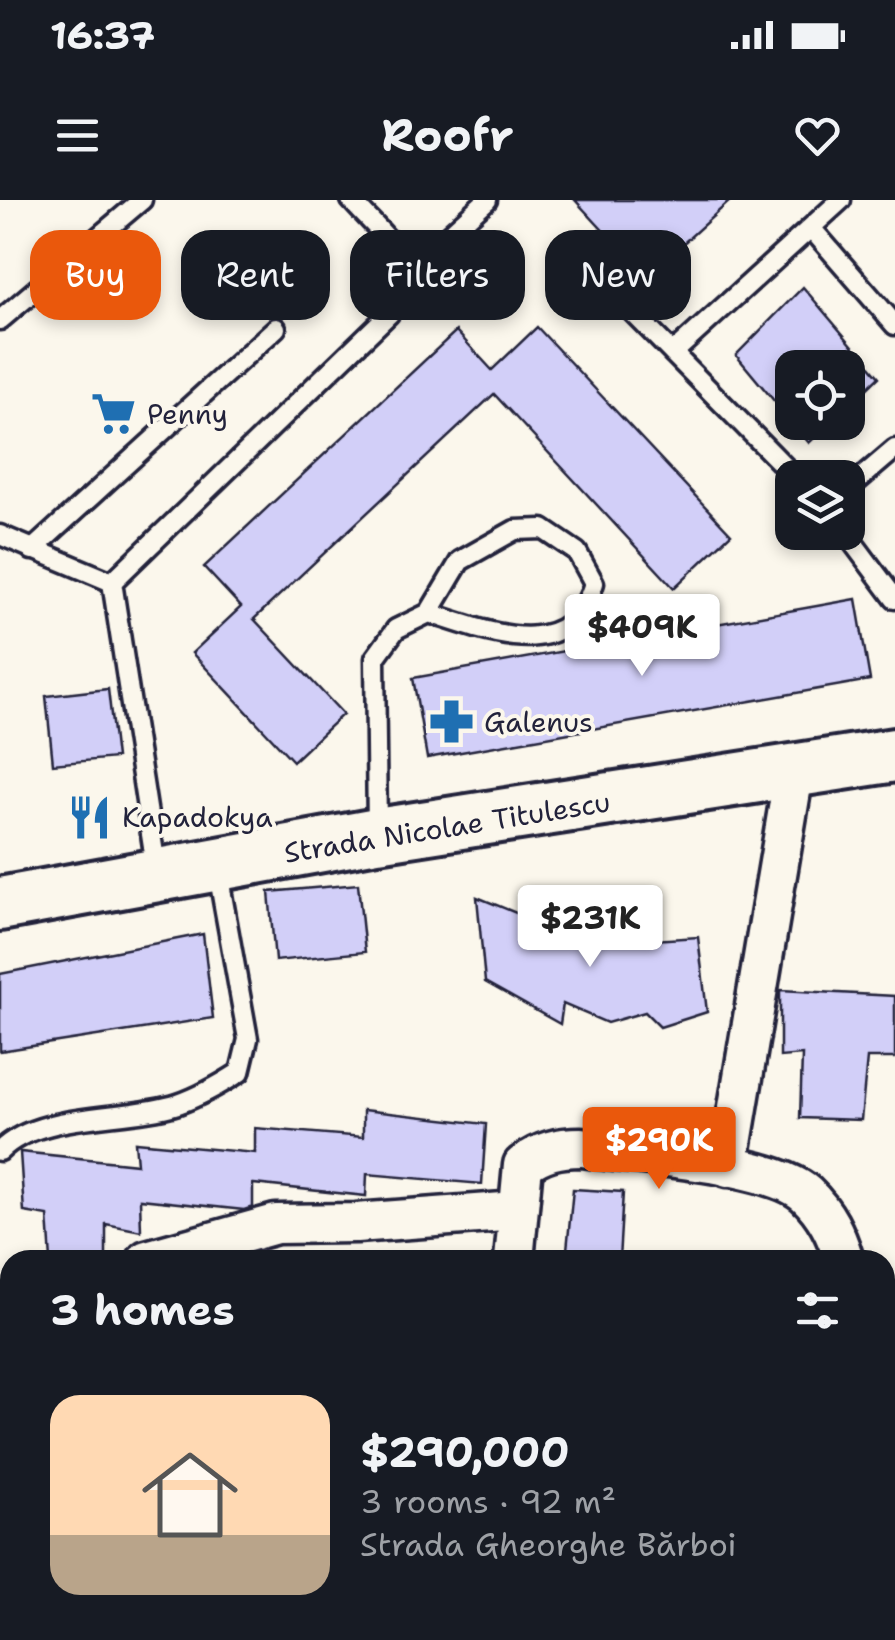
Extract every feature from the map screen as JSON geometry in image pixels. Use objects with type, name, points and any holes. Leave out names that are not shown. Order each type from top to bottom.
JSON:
[{"type":"main road","name":"Strada Nicolae Titulescu","points":[[0,904],[378,835],[895,756]]},
{"type":"street","points":[[728,1167],[794,773]]},
{"type":"street","points":[[515,1250],[523,1166],[535,1156],[560,1147],[581,1146],[774,1177],[804,1192],[830,1221],[840,1250]]},
{"type":"street","points":[[182,1250],[276,1224],[356,1223],[517,1211]]},
{"type":"lane","points":[[0,320],[142,200]]},
{"type":"lane","points":[[350,200],[378,230]]},
{"type":"lane","points":[[454,230],[487,200]]},
{"type":"lane","points":[[672,353],[841,200]]},
{"type":"lane","points":[[811,228],[895,325]]},
{"type":"lane","points":[[112,582],[383,320]]},
{"type":"lane","points":[[639,320],[778,460]]},
{"type":"lane","points":[[32,550],[276,328]]},
{"type":"lane","points":[[865,475],[895,450]]},
{"type":"lane","points":[[378,835],[375,658],[396,629],[430,613],[460,561],[515,530],[543,529],[577,552],[594,583],[586,608],[563,629],[534,636],[500,636],[430,613]]},
{"type":"lane","points":[[0,535],[112,582]]},
{"type":"lane","points":[[858,550],[895,600]]},
{"type":"lane","points":[[112,582],[158,877]]},
{"type":"lane","points":[[0,1152],[36,1129],[175,1105],[216,1088],[240,1072],[248,1038],[217,866]]},
{"type":"building","points":[[575,200],[731,200],[691,236],[691,230],[603,230]]},
{"type":"building","points":[[803,287],[856,350],[775,350],[775,402],[736,355]]},
{"type":"building","points":[[537,327],[731,534],[674,588],[494,394],[254,619],[343,714],[293,761],[192,653],[241,607],[204,567],[456,331],[492,370]]},
{"type":"building","points":[[865,360],[879,377],[865,391]]},
{"type":"building","points":[[856,599],[870,680],[427,758],[413,678]]},
{"type":"building","points":[[108,689],[116,758],[53,764],[46,696]]},
{"type":"building","points":[[358,884],[365,952],[275,961],[269,892]]},
{"type":"building","points":[[477,897],[543,924],[622,942],[698,937],[707,1012],[660,1027],[645,1012],[607,1023],[563,1004],[560,1024],[485,982]]},
{"type":"building","points":[[203,934],[213,1018],[0,1051],[0,974]]},
{"type":"building","points":[[780,990],[895,996],[895,1058],[867,1058],[861,1120],[800,1118],[802,1055],[780,1057]]},
{"type":"building","points":[[363,1110],[486,1124],[482,1184],[367,1174],[366,1196],[253,1184],[253,1207],[244,1210],[140,1199],[141,1231],[106,1224],[106,1250],[50,1250],[48,1216],[24,1212],[20,1152],[137,1164],[135,1142],[255,1153],[255,1128],[363,1137]]},
{"type":"building","points":[[573,1189],[623,1192],[620,1250],[567,1250]]},
{"type":"place","name":"Penny","points":[[114,414]]},
{"type":"place","name":"Galenus","points":[[451,722]]},
{"type":"place","name":"Kapadokya","points":[[89,817]]}]
